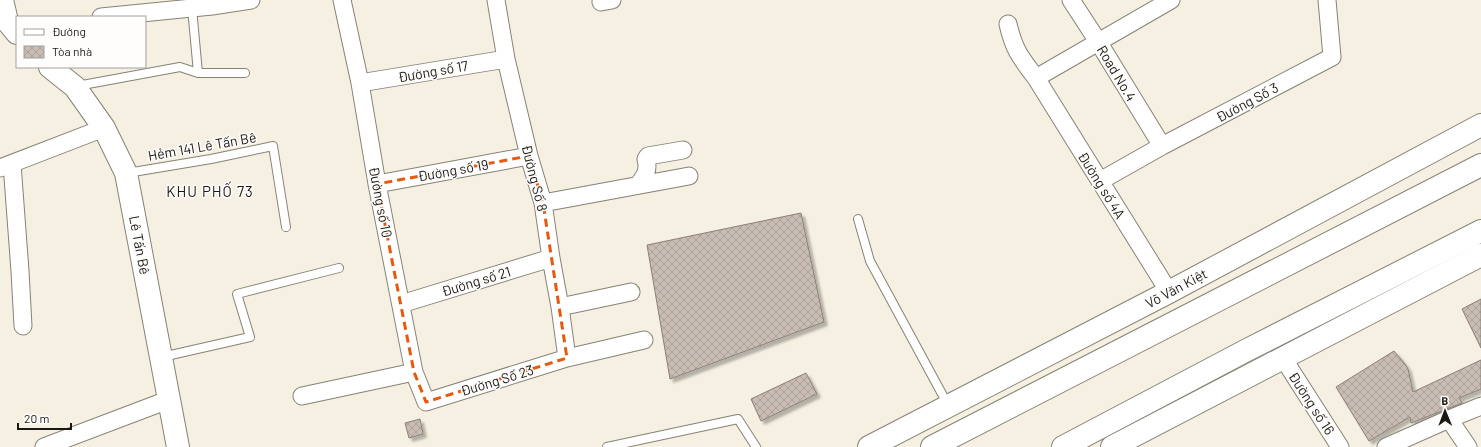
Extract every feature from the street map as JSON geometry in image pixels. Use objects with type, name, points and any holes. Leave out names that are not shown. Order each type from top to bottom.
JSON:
[{"type":"main road","points":[[2,0],[14,25]]},
{"type":"main road","name":"Lê Tấn Bê","points":[[51,68],[75,87],[104,128],[126,173],[178,447]]},
{"type":"main road","name":"Võ Văn Kiệt","points":[[869,447],[1169,292],[1481,125]]},
{"type":"main road","points":[[932,447],[1481,165]]},
{"type":"main road","points":[[1062,447],[1247,350],[1481,231]]},
{"type":"main road","points":[[1112,447],[1481,255]]},
{"type":"street","points":[[111,16],[192,8],[251,0]]},
{"type":"street","name":"Đường số 10","points":[[342,0],[360,83],[377,184],[414,372],[426,402]]},
{"type":"street","name":"Đường Số 8","points":[[496,0],[506,59],[529,156],[543,203],[550,258],[560,307],[567,358]]},
{"type":"street","name":"Road No.4","points":[[1071,0],[1162,146]]},
{"type":"street","points":[[1036,78],[1099,43],[1170,0]]},
{"type":"street","name":"Đường Số 3","points":[[1100,181],[1162,146],[1332,57],[1327,0]]},
{"type":"street","name":"Đường số 4A","points":[[1008,24],[1012,42],[1019,56],[1036,78],[1169,292]]},
{"type":"street","name":"Đường số 17","points":[[360,83],[506,59]]},
{"type":"street","points":[[23,326],[20,271],[6,166],[104,128]]},
{"type":"street","points":[[638,185],[647,173],[646,159],[648,156],[683,150]]},
{"type":"street","name":"Đường số 19","points":[[377,184],[529,156]]},
{"type":"street","points":[[543,203],[689,176]]},
{"type":"street","name":"Đường số 21","points":[[401,304],[550,258]]},
{"type":"street","points":[[560,307],[631,292]]},
{"type":"street","name":"Đường Số 23","points":[[426,402],[567,358],[644,340]]},
{"type":"street","name":"Đường số 16","points":[[1283,358],[1340,447]]},
{"type":"street","points":[[302,396],[414,372]]},
{"type":"street","points":[[44,447],[168,400]]},
{"type":"street","points":[[1386,447],[1448,418],[1481,406]]},
{"type":"street","points":[[1448,418],[1468,447]]},
{"type":"lane","points":[[192,8],[198,73]]},
{"type":"lane","points":[[75,87],[180,67],[198,73],[245,73]]},
{"type":"lane","name":"Hẻm 141 Lê Tấn Bê","points":[[126,173],[211,159],[273,146],[286,227]]},
{"type":"lane","points":[[858,219],[870,261],[948,406]]},
{"type":"lane","points":[[161,357],[250,338],[237,294],[339,268]]},
{"type":"lane","points":[[607,447],[738,419],[756,447]]},
{"type":"highlighted area","points":[[529,156],[543,203],[567,358],[426,402],[414,372],[377,184]]},
{"type":"building","points":[[801,213],[824,322],[670,379],[647,245]]},
{"type":"building","points":[[1481,299],[1481,348],[1462,309]]},
{"type":"building","points":[[1394,351],[1408,369],[1413,392],[1481,360],[1481,389],[1459,398],[1462,403],[1411,423],[1410,417],[1369,441],[1336,387]]},
{"type":"building","points":[[806,373],[817,394],[761,421],[751,399]]},
{"type":"building","points":[[420,419],[423,434],[409,438],[405,423]]},
{"type":"district","name":"KHU PHỐ 73","points":[[210,191]]}]
